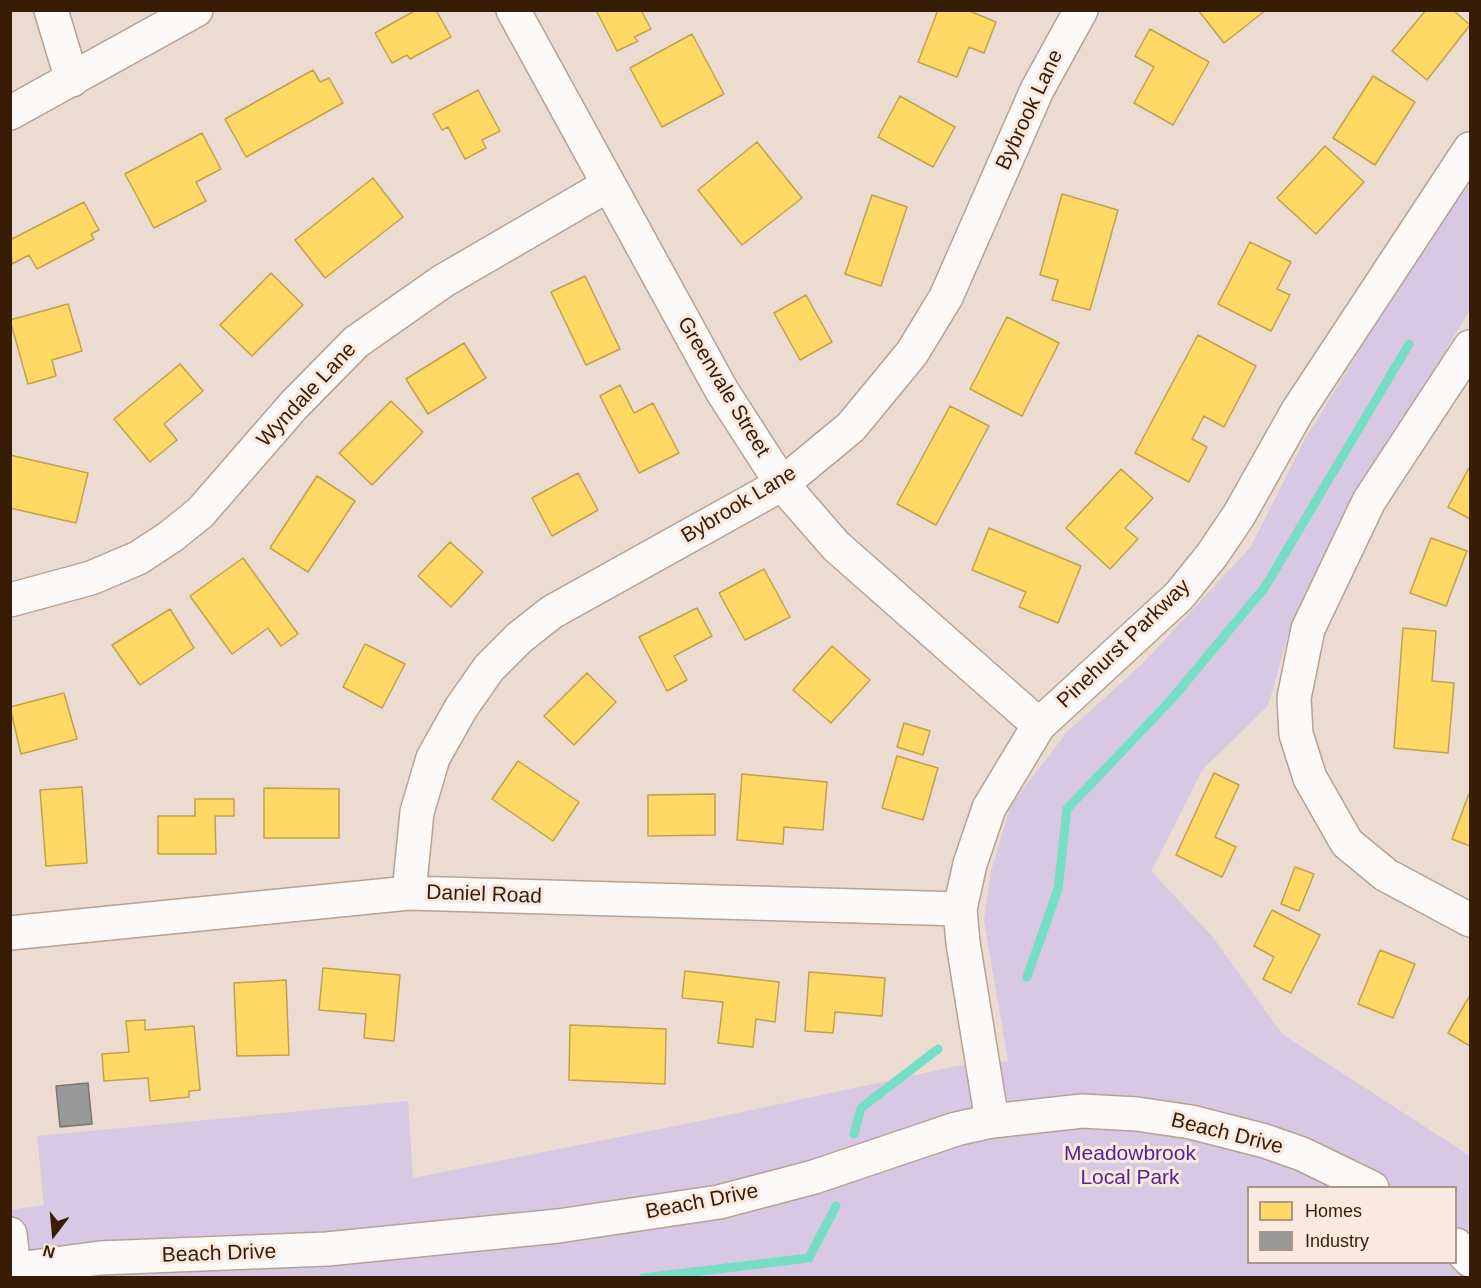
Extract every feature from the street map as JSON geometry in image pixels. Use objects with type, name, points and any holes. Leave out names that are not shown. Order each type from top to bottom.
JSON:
[{"type":"street","points":[[51,10],[72,80]]},
{"type":"street","points":[[10,113],[196,10]]},
{"type":"street","name":"Greenvale Street","points":[[513,10],[722,391],[782,484],[844,554],[1039,725]]},
{"type":"street","name":"Bybrook Lane","points":[[409,893],[417,812],[433,758],[461,708],[489,668],[519,638],[552,612],[782,484],[851,427],[912,353],[946,297],[1037,90],[1081,10]]},
{"type":"street","name":"Pinehurst Parkway","points":[[992,1121],[963,943],[960,909],[970,864],[989,808],[1039,725],[1179,596],[1212,555],[1239,514],[1304,402],[1470,149]]},
{"type":"street","name":"Wyndale Lane","points":[[10,600],[91,578],[138,558],[170,537],[200,513],[294,405],[356,342],[443,281],[608,185]]},
{"type":"street","points":[[1470,347],[1369,501],[1308,629],[1294,698],[1296,734],[1310,778],[1347,843],[1386,875],[1470,920]]},
{"type":"street","name":"Daniel Road","points":[[10,933],[409,893],[960,909]]},
{"type":"street","name":"Beach Drive","points":[[12,1270],[100,1258],[327,1249],[569,1225],[719,1202],[814,1177],[933,1135],[992,1121],[1082,1111],[1137,1114],[1191,1122],[1265,1141],[1302,1154],[1368,1186]]},
{"type":"street","points":[[10,1234],[12,1270]]},
{"type":"street","points":[[1457,1247],[1470,1260]]},
{"type":"green space","name":"Meadowbrook Local Park","points":[[1470,180],[1470,310],[1360,492],[1293,618],[1268,706],[1203,769],[1151,871],[1212,936],[1282,1034],[1470,1156],[1470,1277],[11,1278],[10,1210],[44,1205],[37,1136],[408,1101],[413,1178],[710,1119],[957,1066],[1008,1061],[984,921],[991,871],[1011,805],[1067,732],[1142,664],[1250,548],[1305,439],[1426,243]]},
{"type":"building: Homes","points":[[416,10],[436,10],[451,37],[410,59],[407,55],[392,63],[375,33]]},
{"type":"building: Homes","points":[[596,10],[641,10],[651,29],[634,37],[638,41],[617,51]]},
{"type":"building: Homes","points":[[938,10],[967,10],[996,22],[984,53],[969,47],[957,77],[918,62]]},
{"type":"building: Homes","points":[[1198,10],[1266,10],[1224,43]]},
{"type":"building: Homes","points":[[1426,10],[1453,10],[1470,25],[1427,80],[1392,51]]},
{"type":"building: Homes","points":[[1150,29],[1209,62],[1173,125],[1134,103],[1154,67],[1135,56]]},
{"type":"building: Homes","points":[[692,34],[724,94],[662,127],[630,68]]},
{"type":"building: Homes","points":[[313,70],[320,82],[329,78],[343,103],[246,157],[225,119]]},
{"type":"building: Homes","points":[[1373,76],[1415,102],[1375,165],[1333,138]]},
{"type":"building: Homes","points":[[478,90],[500,131],[482,140],[486,148],[465,159],[448,127],[442,130],[433,114]]},
{"type":"building: Homes","points":[[900,96],[955,127],[933,167],[878,137]]},
{"type":"building: Homes","points":[[202,133],[221,169],[196,182],[206,201],[154,228],[125,174]]},
{"type":"building: Homes","points":[[757,142],[802,198],[742,245],[698,190]]},
{"type":"building: Homes","points":[[1325,146],[1364,182],[1316,234],[1277,198]]},
{"type":"building: Homes","points":[[373,178],[403,217],[325,278],[295,240]]},
{"type":"building: Homes","points":[[1062,194],[1118,210],[1090,310],[1052,300],[1058,280],[1040,275]]},
{"type":"building: Homes","points":[[872,195],[907,207],[881,286],[845,274]]},
{"type":"building: Homes","points":[[84,202],[99,230],[91,234],[94,239],[37,269],[29,255],[12,264],[10,240]]},
{"type":"building: Homes","points":[[1250,242],[1291,262],[1277,289],[1290,295],[1271,331],[1218,304]]},
{"type":"building: Homes","points":[[271,273],[303,305],[252,356],[220,325]]},
{"type":"building: Homes","points":[[585,276],[620,349],[586,365],[551,292]]},
{"type":"building: Homes","points":[[806,295],[832,342],[800,360],[774,313]]},
{"type":"building: Homes","points":[[68,304],[82,351],[52,360],[56,376],[28,384],[10,320]]},
{"type":"building: Homes","points":[[1007,317],[1059,343],[1022,416],[970,389]]},
{"type":"building: Homes","points":[[1198,335],[1256,366],[1224,427],[1204,416],[1192,439],[1207,447],[1189,482],[1135,453]]},
{"type":"building: Homes","points":[[464,343],[486,378],[428,414],[406,379]]},
{"type":"building: Homes","points":[[180,364],[203,391],[164,424],[177,440],[150,462],[114,419]]},
{"type":"building: Homes","points":[[620,385],[634,413],[653,403],[679,453],[639,473],[600,396]]},
{"type":"building: Homes","points":[[391,401],[423,432],[372,485],[339,453]]},
{"type":"building: Homes","points":[[950,406],[989,426],[936,525],[897,504]]},
{"type":"building: Homes","points":[[10,455],[88,473],[76,523],[10,508]]},
{"type":"building: Homes","points":[[1470,466],[1470,519],[1448,507]]},
{"type":"building: Homes","points":[[1121,469],[1153,498],[1125,528],[1138,539],[1110,569],[1066,528]]},
{"type":"building: Homes","points":[[578,473],[598,510],[552,536],[532,498]]},
{"type":"building: Homes","points":[[317,476],[355,501],[308,572],[270,548]]},
{"type":"building: Homes","points":[[989,528],[1081,566],[1058,623],[1019,607],[1026,592],[972,570]]},
{"type":"building: Homes","points":[[1431,538],[1467,551],[1446,606],[1410,593]]},
{"type":"building: Homes","points":[[450,542],[483,572],[451,607],[418,576]]},
{"type":"building: Homes","points":[[243,558],[298,634],[281,646],[268,628],[232,654],[190,596]]},
{"type":"building: Homes","points":[[764,569],[790,617],[745,640],[719,593]]},
{"type":"building: Homes","points":[[697,608],[712,636],[674,656],[687,680],[667,691],[639,637]]},
{"type":"building: Homes","points":[[170,609],[194,648],[140,685],[112,645]]},
{"type":"building: Homes","points":[[1403,628],[1436,631],[1432,681],[1454,683],[1448,753],[1394,748]]},
{"type":"building: Homes","points":[[365,644],[405,664],[382,708],[343,687]]},
{"type":"building: Homes","points":[[832,646],[870,680],[831,723],[793,690]]},
{"type":"building: Homes","points":[[587,673],[616,702],[574,745],[544,716]]},
{"type":"building: Homes","points":[[64,693],[77,739],[21,754],[10,707]]},
{"type":"building: Homes","points":[[904,723],[930,731],[923,755],[897,747]]},
{"type":"building: Homes","points":[[897,756],[938,768],[923,820],[882,808]]},
{"type":"building: Homes","points":[[518,761],[579,802],[553,841],[492,799]]},
{"type":"building: Homes","points":[[1214,773],[1239,785],[1215,837],[1236,847],[1222,877],[1176,855]]},
{"type":"building: Homes","points":[[742,774],[827,782],[823,830],[784,827],[783,844],[737,840]]},
{"type":"building: Homes","points":[[82,787],[87,863],[46,866],[40,790]]},
{"type":"building: Homes","points":[[264,788],[339,789],[339,838],[264,838]]},
{"type":"building: Homes","points":[[715,794],[715,835],[648,836],[648,795]]},
{"type":"building: Homes","points":[[1470,795],[1470,846],[1452,839]]},
{"type":"building: Homes","points":[[195,799],[234,799],[234,816],[215,816],[216,854],[158,854],[158,816],[195,816]]},
{"type":"building: Homes","points":[[1295,867],[1314,874],[1299,911],[1281,904]]},
{"type":"building: Homes","points":[[1272,910],[1320,935],[1291,993],[1263,979],[1274,957],[1254,946]]},
{"type":"building: Homes","points":[[1380,950],[1415,964],[1393,1018],[1358,1004]]},
{"type":"building: Homes","points":[[323,968],[400,975],[394,1041],[364,1038],[366,1014],[319,1010]]},
{"type":"building: Homes","points":[[685,971],[779,982],[775,1022],[756,1019],[753,1047],[718,1043],[723,1002],[682,998]]},
{"type":"building: Homes","points":[[809,972],[885,978],[882,1016],[835,1012],[833,1033],[805,1031]]},
{"type":"building: Homes","points":[[286,980],[289,1055],[237,1056],[234,983]]},
{"type":"building: Homes","points":[[1470,998],[1470,1046],[1448,1033]]},
{"type":"building: Homes","points":[[145,1020],[145,1030],[194,1026],[200,1090],[189,1091],[189,1097],[150,1101],[148,1078],[104,1081],[102,1054],[129,1052],[126,1021]]},
{"type":"building: Homes","points":[[570,1025],[666,1029],[665,1084],[569,1080]]},
{"type":"building: Industry","points":[[88,1083],[92,1124],[60,1127],[56,1086]]},
{"type":"waterway","points":[[1027,977],[1058,889],[1067,809],[1170,701],[1265,587],[1409,344]]},
{"type":"waterway","points":[[854,1134],[861,1108],[938,1049]]},
{"type":"waterway","points":[[643,1278],[809,1258],[836,1206]]}]
